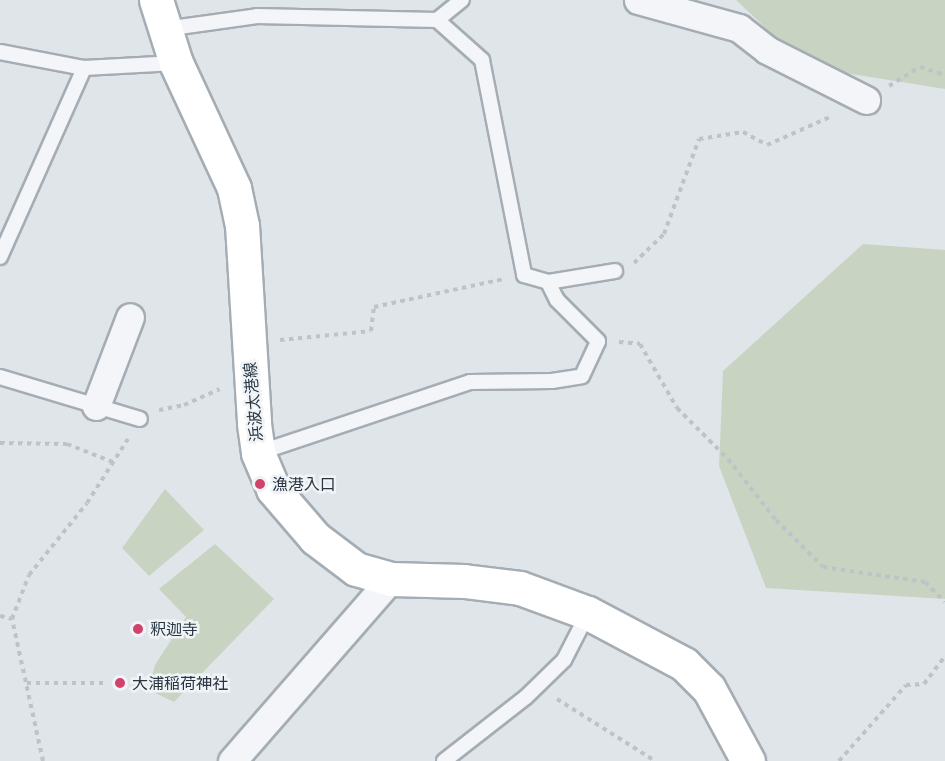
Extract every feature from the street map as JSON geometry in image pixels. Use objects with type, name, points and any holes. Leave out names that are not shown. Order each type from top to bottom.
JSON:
[{"type":"main road","name":"浜波太港線","points":[[160,15],[176,63],[234,188],[242,225],[250,384],[258,453],[273,489],[315,538],[356,569],[391,579],[464,581],[520,588],[588,613],[684,664],[709,689],[748,761]]},
{"type":"street","points":[[638,0],[739,28],[767,50],[866,100]]},
{"type":"street","points":[[96,406],[130,318]]},
{"type":"street","points":[[232,761],[391,579]]},
{"type":"lane","points":[[437,21],[462,0]]},
{"type":"lane","points":[[160,15],[437,21],[482,60],[525,275],[548,282],[615,271]]},
{"type":"lane","points":[[0,52],[84,68],[176,63]]},
{"type":"lane","points":[[0,256],[84,68]]},
{"type":"lane","points":[[258,453],[470,382],[552,381],[582,376],[597,341],[557,300],[548,282]]},
{"type":"lane","points":[[0,377],[140,419]]},
{"type":"lane","points":[[444,761],[538,686],[564,660],[588,613]]},
{"type":"path","points":[[615,271],[641,260],[664,234],[699,139],[743,132],[767,145],[866,100],[920,67],[945,75]]},
{"type":"path","points":[[248,344],[371,331],[374,307],[525,275]]},
{"type":"path","points":[[597,341],[640,344],[677,408],[728,459],[776,520],[823,567],[925,582],[945,602]]},
{"type":"path","points":[[44,761],[12,619],[29,574],[87,503],[146,412],[184,405],[213,391],[250,384]]},
{"type":"path","points":[[0,443],[67,444],[113,462]]},
{"type":"path","points":[[0,616],[12,619]]},
{"type":"path","points":[[838,761],[906,685],[924,684],[945,656]]},
{"type":"path","points":[[27,683],[108,683]]},
{"type":"path","points":[[538,686],[655,761]]},
{"type":"green space","points":[[736,0],[945,0],[945,89],[845,73],[774,36]]},
{"type":"green space","points":[[863,244],[945,250],[945,599],[766,588],[719,466],[723,371]]},
{"type":"green space","points":[[165,489],[204,530],[149,576],[122,548]]},
{"type":"green space","points":[[215,544],[274,599],[174,702],[149,690],[155,665],[186,617],[159,589]]},
{"type":"place","name":"漁港入口","points":[[260,484]]},
{"type":"place","name":"釈迦寺","points":[[138,629]]},
{"type":"place","name":"大浦稲荷神社","points":[[120,683]]}]
